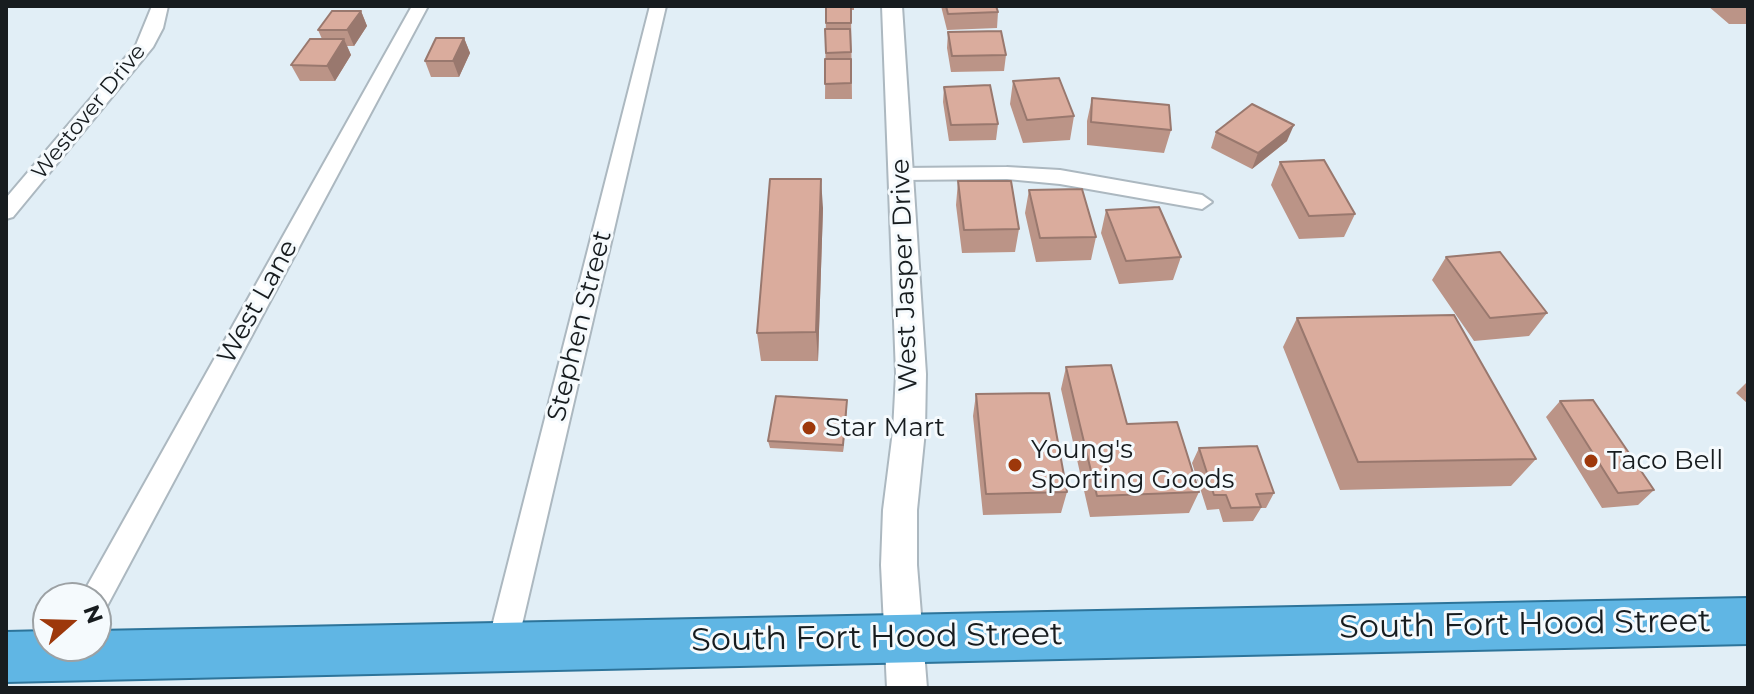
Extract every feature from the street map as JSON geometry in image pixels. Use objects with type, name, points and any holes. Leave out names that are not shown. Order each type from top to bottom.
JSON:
[{"type":"highway","name":"South Fort Hood Street","points":[[112,650],[502,646],[1748,621]]},
{"type":"highway","name":"South Fort Hood Street","points":[[6,657],[32,654]]},
{"type":"street","name":"Westover Drive","points":[[6,212],[144,47],[154,28],[160,6]]},
{"type":"street","name":"West Lane","points":[[105,582],[420,6]]},
{"type":"street","name":"Stephen Street","points":[[502,646],[658,6]]},
{"type":"street","name":"West Jasper Drive","points":[[892,6],[911,374],[909,431],[900,510],[907,688]]},
{"type":"street","points":[[901,174],[1007,173],[1060,177],[1202,202]]},
{"type":"building","points":[[826,6],[851,6],[851,23],[826,23]]},
{"type":"building","points":[[946,6],[996,6],[998,12],[948,14]]},
{"type":"building","points":[[332,11],[361,11],[347,30],[318,30]]},
{"type":"building","points":[[825,29],[850,29],[851,52],[826,53]]},
{"type":"building","points":[[1001,31],[1006,55],[952,56],[948,32]]},
{"type":"building","points":[[436,38],[464,38],[453,61],[425,61]]},
{"type":"building","points":[[310,39],[344,39],[327,66],[291,65]]},
{"type":"building","points":[[825,59],[851,59],[851,83],[825,84]]},
{"type":"building","points":[[1059,78],[1074,116],[1027,120],[1013,81]]},
{"type":"building","points":[[990,85],[998,124],[951,125],[944,87]]},
{"type":"building","points":[[1092,98],[1169,105],[1171,130],[1091,122]]},
{"type":"building","points":[[1252,104],[1294,125],[1258,153],[1216,132]]},
{"type":"building","points":[[1324,160],[1355,214],[1309,216],[1280,162]]},
{"type":"building","points":[[770,179],[821,179],[816,332],[757,333]]},
{"type":"building","points":[[958,181],[1011,181],[1019,229],[964,230]]},
{"type":"building","points":[[1082,189],[1096,237],[1040,238],[1029,190]]},
{"type":"building","points":[[1159,207],[1181,257],[1126,261],[1106,210]]},
{"type":"building","points":[[1500,252],[1547,313],[1490,318],[1446,257]]},
{"type":"building","points":[[1454,315],[1536,459],[1358,462],[1297,318]]},
{"type":"building","points":[[1111,365],[1127,424],[1177,422],[1199,492],[1097,496],[1066,367]]},
{"type":"building","name":"Young's Sporting Goods","points":[[1049,393],[1067,492],[986,494],[976,394]]},
{"type":"building","name":"Star Mart","points":[[776,396],[847,400],[843,445],[768,441]]},
{"type":"building","points":[[1593,400],[1654,490],[1618,493],[1560,401]]},
{"type":"building","points":[[1257,446],[1274,493],[1256,494],[1261,507],[1231,508],[1226,495],[1214,495],[1199,448]]},
{"type":"place","name":"Star Mart","points":[[809,428]]},
{"type":"place","name":"Taco Bell","points":[[1591,461]]},
{"type":"place","name":"Young's Sporting Goods","points":[[1015,465]]}]
